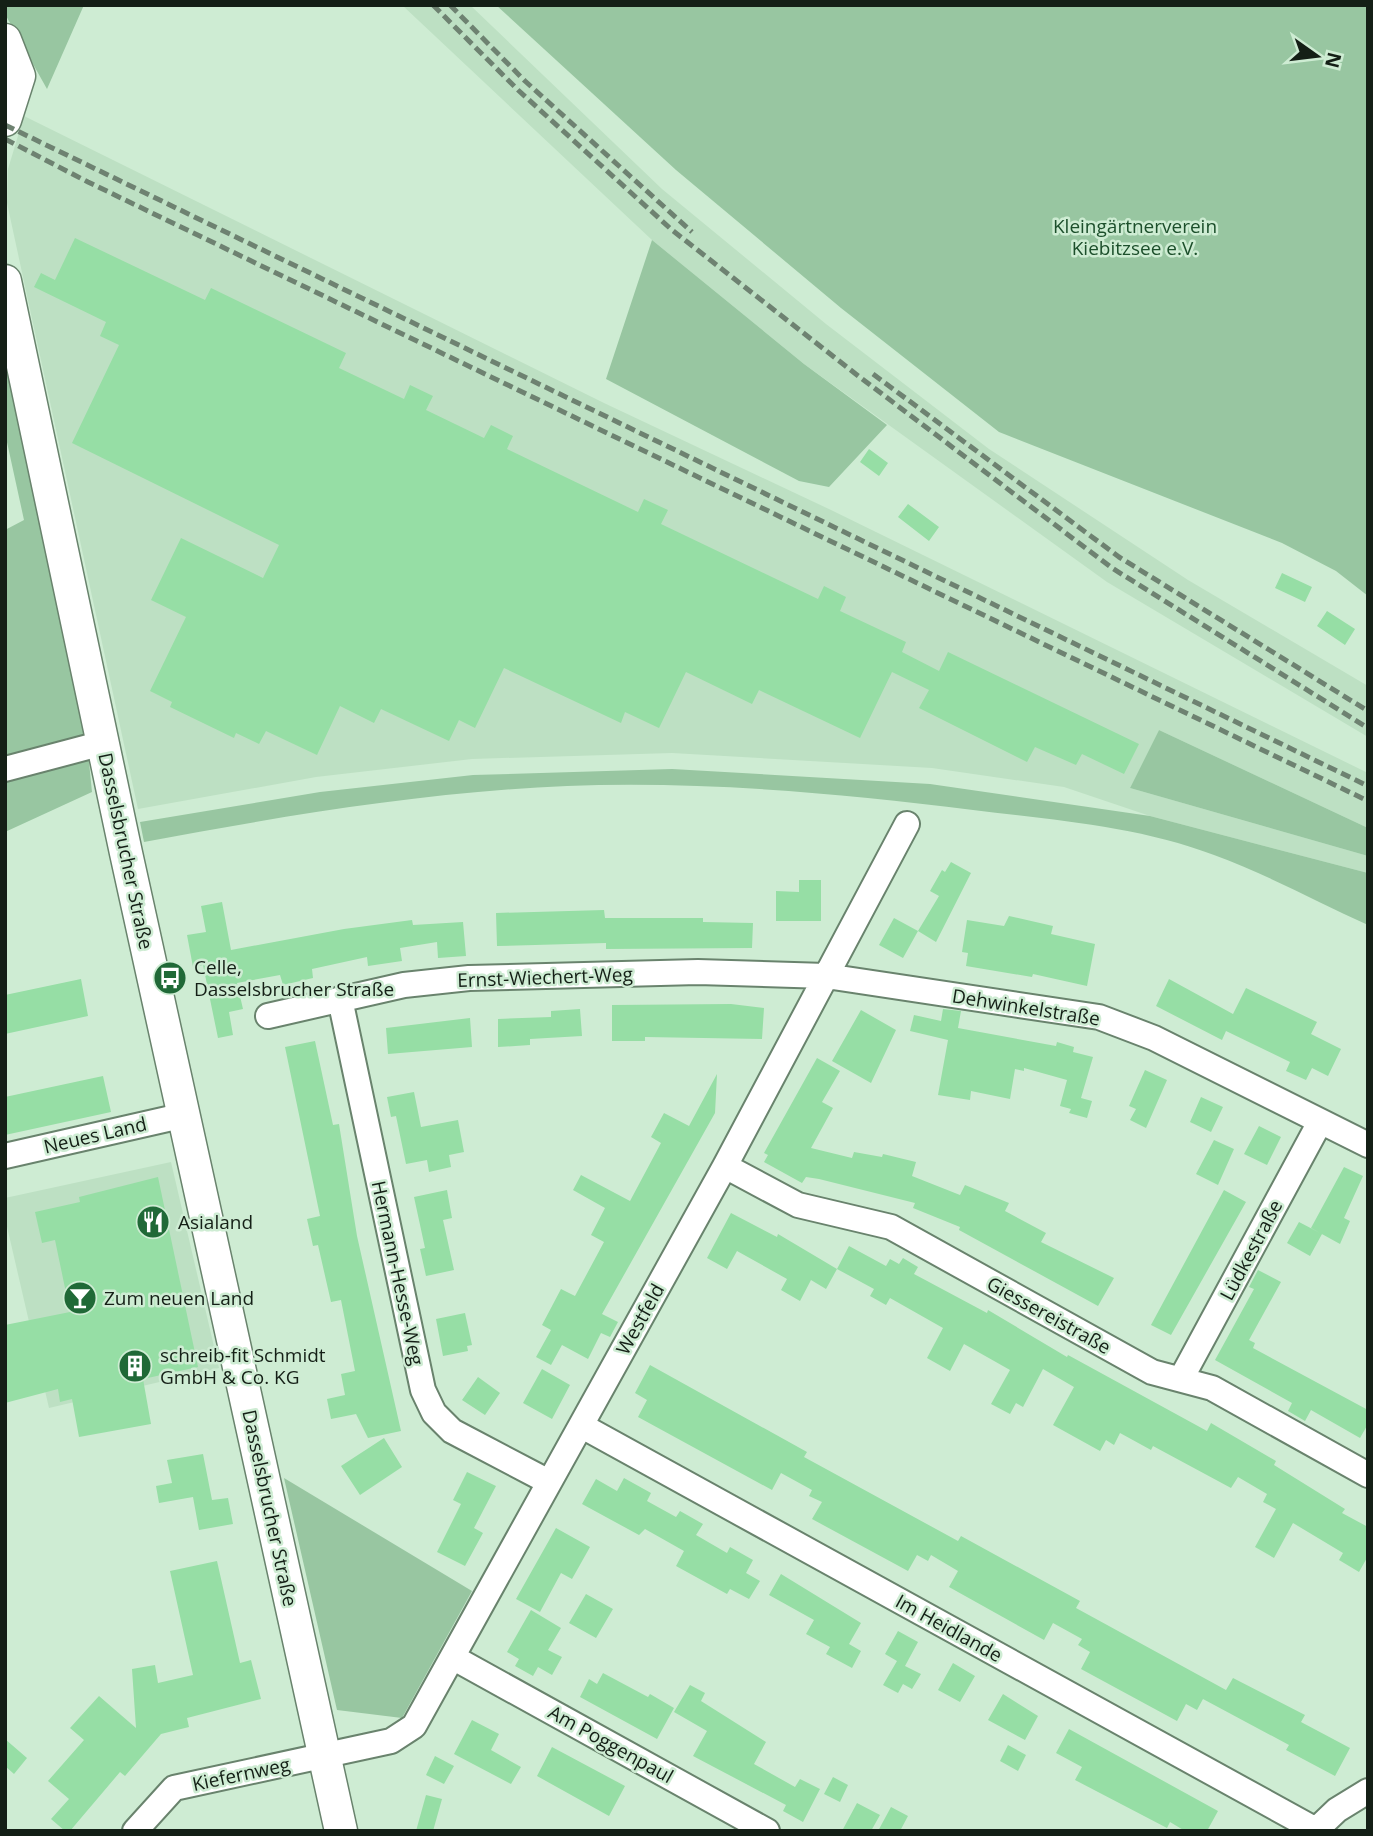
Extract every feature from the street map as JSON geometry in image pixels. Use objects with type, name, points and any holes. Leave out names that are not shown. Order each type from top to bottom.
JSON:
[{"type":"street","points":[[5,40],[19,76],[5,120]]},
{"type":"street","name":"Dasselsbrucher Straße","points":[[5,281],[103,743],[341,1831]]},
{"type":"street","points":[[5,769],[103,743]]},
{"type":"street","name":"Westfeld","points":[[324,1757],[391,1741],[414,1726],[725,1166],[907,824]]},
{"type":"street","name":"Ernst-Wiechert-Weg","points":[[268,1016],[404,985],[469,978],[698,972],[826,976]]},
{"type":"street","name":"Dehwinkelstraße","points":[[826,976],[1098,1017],[1154,1038],[1368,1145]]},
{"type":"street","name":"Hermann-Hesse-Weg","points":[[340,999],[423,1390],[434,1413],[452,1431],[549,1482]]},
{"type":"street","name":"Neues Land","points":[[5,1156],[185,1115]]},
{"type":"street","name":"Lüdkestraße","points":[[1182,1377],[1320,1122]]},
{"type":"street","name":"Giessereistraße","points":[[725,1166],[797,1205],[891,1227],[1152,1372],[1182,1377],[1212,1388],[1368,1475]]},
{"type":"street","name":"Im Heidlande","points":[[582,1426],[1316,1830]]},
{"type":"street","name":"Am Poggenpaul","points":[[454,1658],[767,1831]]},
{"type":"street","name":"Kiefernweg","points":[[135,1831],[174,1788],[324,1757]]},
{"type":"street","points":[[1316,1830],[1337,1810],[1368,1791]]},
{"type":"shaded area","points":[[402,5],[470,5],[662,189],[826,324],[989,449],[1188,580],[1368,686],[1368,737],[1107,582],[804,364],[652,240]]},
{"type":"shaded area","points":[[24,116],[604,403],[831,510],[1368,773],[1368,828],[1159,730],[1130,788],[1368,856],[1368,873],[1150,816],[1064,787],[932,768],[672,753],[472,759],[316,777],[138,809],[7,203],[8,169]]},
{"type":"shaded area","points":[[171,1162],[219,1368],[49,1408],[5,1218],[5,1198]]},
{"type":"green space","points":[[5,5],[84,5],[47,89],[5,14]]},
{"type":"green space","name":"Kleingärtnerverein Kiebitzsee e.V.","points":[[496,5],[1368,5],[1368,596],[1336,571],[1282,543],[999,432],[841,308],[676,170]]},
{"type":"green space","points":[[652,240],[804,364],[887,425],[829,487],[799,481],[606,379]]},
{"type":"green space","points":[[5,331],[86,732],[92,792],[5,832],[5,530],[24,520],[5,433]]},
{"type":"green space","points":[[1159,730],[1368,828],[1368,856],[1130,788]]},
{"type":"green space","points":[[672,769],[930,784],[1150,816],[1368,873],[1368,925],[1272,879],[1214,855],[1155,837],[1065,821],[821,794],[669,785],[514,789],[354,806],[144,842],[140,822],[320,792],[473,775]]},
{"type":"green space","points":[[284,1478],[472,1591],[402,1718],[337,1710]]},
{"type":"building","points":[[75,238],[205,300],[211,288],[346,353],[339,368],[404,399],[410,385],[433,396],[426,410],[484,438],[491,425],[513,436],[507,449],[638,512],[644,499],[668,510],[661,524],[818,599],[824,586],[846,597],[840,611],[906,642],[902,652],[939,671],[948,652],[1139,744],[1124,774],[1082,754],[1076,765],[1035,747],[1027,762],[919,708],[929,690],[892,672],[860,738],[759,690],[752,704],[686,672],[659,728],[625,712],[621,723],[504,668],[475,728],[459,720],[449,741],[381,709],[374,723],[340,706],[317,755],[266,731],[259,744],[236,733],[234,738],[170,707],[172,702],[150,691],[186,617],[151,600],[181,538],[263,578],[279,545],[72,443],[119,345],[100,336],[106,322],[34,287],[41,273],[55,280]]},
{"type":"building","points":[[869,449],[888,463],[879,476],[860,462]]},
{"type":"building","points":[[908,504],[939,527],[929,541],[898,517]]},
{"type":"building","points":[[1282,573],[1312,587],[1305,602],[1275,588]]},
{"type":"building","points":[[1327,611],[1355,629],[1345,645],[1317,626]]},
{"type":"building","points":[[951,862],[971,873],[936,942],[918,931],[939,896],[930,891],[942,870],[945,872]]},
{"type":"building","points":[[799,880],[821,880],[821,921],[776,921],[776,891],[799,892]]},
{"type":"building","points":[[222,902],[231,950],[344,929],[412,920],[413,925],[463,922],[466,956],[438,958],[437,942],[400,948],[402,961],[368,966],[367,957],[312,969],[313,978],[283,985],[280,975],[237,983],[243,1009],[229,1012],[233,1035],[218,1038],[203,965],[193,967],[187,935],[206,932],[201,906]]},
{"type":"building","points":[[604,910],[605,918],[703,918],[703,922],[753,923],[752,948],[606,949],[606,943],[497,946],[496,913]]},
{"type":"building","points":[[1009,916],[1053,926],[1051,934],[1095,944],[1087,986],[1033,974],[1032,977],[966,966],[968,953],[962,952],[967,920],[1004,926]]},
{"type":"building","points":[[894,918],[918,931],[903,958],[879,945]]},
{"type":"building","points":[[81,979],[88,1016],[5,1034],[5,995]]},
{"type":"building","points":[[1169,979],[1233,1014],[1246,988],[1317,1022],[1311,1034],[1341,1049],[1328,1076],[1312,1068],[1306,1080],[1286,1071],[1290,1062],[1226,1031],[1222,1040],[1156,1006]]},
{"type":"building","points":[[731,1004],[764,1008],[762,1039],[645,1037],[645,1041],[612,1041],[612,1005]]},
{"type":"building","points":[[580,1009],[582,1036],[530,1039],[530,1045],[498,1047],[498,1019],[551,1017],[551,1011]]},
{"type":"building","points":[[943,1009],[961,1011],[958,1028],[1056,1046],[1057,1042],[1074,1047],[1073,1052],[1093,1057],[1081,1098],[1092,1101],[1087,1118],[1069,1113],[1071,1109],[1060,1106],[1067,1080],[1024,1068],[1024,1071],[1015,1069],[1010,1099],[971,1091],[970,1100],[938,1095],[948,1040],[910,1031],[914,1015],[941,1021]]},
{"type":"building","points":[[861,1010],[896,1030],[871,1083],[832,1061]]},
{"type":"building","points":[[470,1018],[472,1047],[388,1054],[386,1028]]},
{"type":"building","points":[[315,1041],[333,1125],[339,1124],[357,1236],[401,1431],[368,1438],[356,1414],[331,1419],[327,1399],[345,1395],[341,1374],[355,1371],[341,1300],[331,1302],[318,1245],[313,1246],[307,1219],[320,1216],[285,1047]]},
{"type":"building","points":[[817,1058],[840,1071],[822,1102],[833,1108],[811,1148],[852,1158],[854,1152],[882,1157],[883,1154],[916,1162],[912,1176],[960,1195],[965,1185],[1009,1203],[1005,1211],[1046,1233],[1041,1242],[1114,1278],[1098,1306],[959,1230],[960,1227],[913,1208],[915,1203],[819,1179],[806,1177],[802,1183],[764,1162],[768,1155],[764,1153]]},
{"type":"building","points":[[1145,1070],[1167,1080],[1146,1128],[1130,1120],[1136,1109],[1129,1106]]},
{"type":"building","points":[[717,1074],[715,1113],[602,1314],[618,1322],[610,1337],[601,1333],[588,1359],[562,1345],[551,1365],[536,1357],[551,1330],[542,1325],[561,1289],[575,1296],[604,1242],[591,1235],[605,1208],[573,1190],[581,1175],[630,1201],[661,1143],[651,1137],[664,1113],[689,1126]]},
{"type":"building","points":[[103,1076],[111,1112],[5,1135],[5,1097]]},
{"type":"building","points":[[414,1092],[421,1127],[458,1120],[464,1152],[449,1155],[451,1167],[429,1172],[427,1160],[406,1164],[396,1116],[391,1117],[387,1097]]},
{"type":"building","points":[[1201,1097],[1223,1107],[1211,1132],[1190,1122]]},
{"type":"building","points":[[1259,1126],[1281,1137],[1267,1165],[1244,1154]]},
{"type":"building","points":[[1214,1140],[1234,1149],[1218,1185],[1196,1174]]},
{"type":"building","points":[[1344,1167],[1363,1176],[1344,1218],[1350,1221],[1340,1244],[1311,1228]]},
{"type":"building","points":[[158,1177],[198,1367],[143,1379],[151,1424],[79,1437],[72,1399],[60,1402],[58,1389],[5,1403],[5,1325],[70,1312],[55,1240],[42,1243],[35,1212],[80,1202],[79,1197]]},
{"type":"building","points":[[447,1190],[452,1218],[443,1220],[454,1270],[426,1276],[420,1249],[425,1248],[414,1197]]},
{"type":"building","points":[[1224,1190],[1246,1202],[1171,1335],[1151,1325]]},
{"type":"building","points":[[731,1213],[777,1237],[778,1234],[837,1269],[826,1289],[811,1280],[800,1301],[781,1290],[787,1279],[737,1251],[727,1269],[707,1258]]},
{"type":"building","points":[[1299,1222],[1322,1234],[1310,1256],[1287,1243]]},
{"type":"building","points":[[849,1246],[886,1266],[890,1259],[899,1264],[903,1258],[918,1267],[914,1274],[987,1313],[988,1310],[1067,1357],[1068,1355],[1207,1431],[1211,1423],[1276,1461],[1274,1465],[1345,1509],[1342,1513],[1368,1527],[1368,1556],[1359,1572],[1339,1560],[1343,1553],[1293,1523],[1274,1558],[1255,1547],[1276,1509],[1263,1502],[1267,1494],[1238,1477],[1231,1488],[1153,1446],[1151,1450],[1120,1433],[1114,1445],[1106,1440],[1100,1451],[1053,1425],[1074,1387],[1043,1369],[1023,1407],[1016,1403],[1010,1414],[991,1404],[1010,1370],[964,1344],[950,1371],[927,1358],[943,1328],[890,1298],[886,1305],[870,1296],[874,1289],[837,1269]]},
{"type":"building","points":[[1258,1270],[1281,1282],[1249,1340],[1255,1343],[1253,1348],[1368,1410],[1368,1424],[1360,1438],[1311,1410],[1305,1421],[1288,1411],[1292,1403],[1215,1360],[1254,1289],[1249,1287]]},
{"type":"building","points":[[465,1313],[472,1345],[467,1346],[468,1351],[443,1356],[436,1319]]},
{"type":"building","points":[[650,1365],[807,1452],[804,1457],[958,1541],[961,1536],[1080,1601],[1076,1608],[1226,1690],[1233,1678],[1305,1715],[1301,1722],[1350,1748],[1335,1776],[1286,1750],[1289,1745],[1203,1699],[1197,1710],[1186,1704],[1177,1721],[1081,1669],[1090,1652],[1078,1645],[1082,1639],[1053,1623],[1044,1640],[949,1587],[958,1571],[931,1555],[928,1561],[917,1555],[908,1571],[812,1519],[822,1502],[809,1496],[812,1490],[781,1473],[772,1490],[638,1417],[647,1400],[635,1393]]},
{"type":"building","points":[[542,1369],[570,1385],[552,1419],[523,1403]]},
{"type":"building","points":[[478,1377],[500,1393],[485,1415],[462,1400]]},
{"type":"building","points":[[384,1438],[402,1467],[360,1495],[341,1466]]},
{"type":"building","points":[[203,1454],[212,1500],[228,1498],[233,1524],[199,1530],[193,1497],[159,1503],[156,1486],[172,1483],[167,1460]]},
{"type":"building","points":[[467,1472],[496,1486],[474,1528],[483,1533],[465,1566],[437,1552],[461,1504],[453,1500]]},
{"type":"building","points":[[624,1478],[651,1493],[647,1501],[676,1517],[680,1511],[703,1524],[696,1535],[727,1553],[730,1547],[753,1560],[746,1573],[760,1581],[749,1599],[730,1589],[727,1594],[676,1566],[684,1551],[645,1529],[639,1535],[582,1504],[596,1479],[617,1491]]},
{"type":"building","points":[[556,1528],[590,1547],[572,1579],[561,1573],[540,1612],[516,1599]]},
{"type":"building","points":[[217,1561],[240,1663],[251,1660],[261,1699],[187,1718],[189,1727],[161,1734],[125,1776],[120,1772],[70,1831],[65,1831],[51,1819],[69,1799],[48,1781],[84,1740],[70,1728],[99,1696],[136,1728],[132,1669],[155,1665],[158,1683],[193,1675],[170,1571]]},
{"type":"building","points":[[781,1574],[861,1623],[849,1644],[861,1651],[852,1668],[826,1654],[830,1647],[806,1634],[814,1620],[769,1595]]},
{"type":"building","points":[[586,1594],[613,1609],[596,1638],[569,1623]]},
{"type":"building","points":[[531,1610],[561,1628],[548,1650],[562,1657],[552,1675],[538,1667],[533,1676],[515,1666],[519,1659],[507,1652]]},
{"type":"building","points":[[898,1631],[918,1642],[905,1666],[921,1674],[912,1689],[903,1684],[898,1693],[883,1685],[897,1661],[885,1654]]},
{"type":"building","points":[[953,1663],[975,1676],[960,1702],[938,1690]]},
{"type":"building","points":[[603,1673],[674,1708],[657,1739],[580,1697],[589,1679],[597,1684]]},
{"type":"building","points":[[690,1685],[705,1693],[701,1701],[766,1742],[754,1764],[795,1787],[800,1779],[820,1789],[803,1822],[783,1811],[786,1805],[693,1756],[707,1731],[674,1712]]},
{"type":"building","points":[[1003,1694],[1038,1716],[1025,1740],[988,1720]]},
{"type":"building","points":[[472,1720],[499,1734],[491,1750],[521,1767],[511,1784],[454,1754]]},
{"type":"building","points":[[1069,1729],[1218,1811],[1207,1831],[1185,1831],[1170,1822],[1167,1828],[1075,1780],[1082,1767],[1056,1753]]},
{"type":"building","points":[[5,1739],[27,1758],[14,1774],[5,1766]]},
{"type":"building","points":[[1008,1745],[1026,1755],[1018,1771],[1000,1761]]},
{"type":"building","points":[[552,1747],[625,1786],[609,1816],[537,1776]]},
{"type":"building","points":[[435,1756],[454,1766],[444,1784],[426,1775]]},
{"type":"building","points":[[833,1777],[848,1785],[840,1802],[824,1794]]},
{"type":"building","points":[[426,1795],[442,1799],[433,1831],[416,1831]]},
{"type":"building","points":[[857,1803],[880,1815],[871,1831],[842,1831]]},
{"type":"building","points":[[891,1807],[908,1816],[900,1831],[878,1831]]},
{"type":"railway","points":[[433,5],[518,90],[672,230],[857,375],[1112,568],[1368,728]]},
{"type":"railway","points":[[450,5],[525,81],[692,232]]},
{"type":"railway","points":[[5,125],[1368,786]]},
{"type":"railway","points":[[5,139],[88,182],[1368,801]]},
{"type":"railway","points":[[873,374],[1119,557],[1368,711]]},
{"type":"place","name":"Celle, Dasselsbrucher Straße","points":[[170,978]]},
{"type":"place","name":"Asialand","points":[[153,1222]]},
{"type":"place","name":"Zum neuen Land","points":[[80,1298]]},
{"type":"place","name":"schreib-fit Schmidt GmbH & Co. KG","points":[[135,1366]]}]
